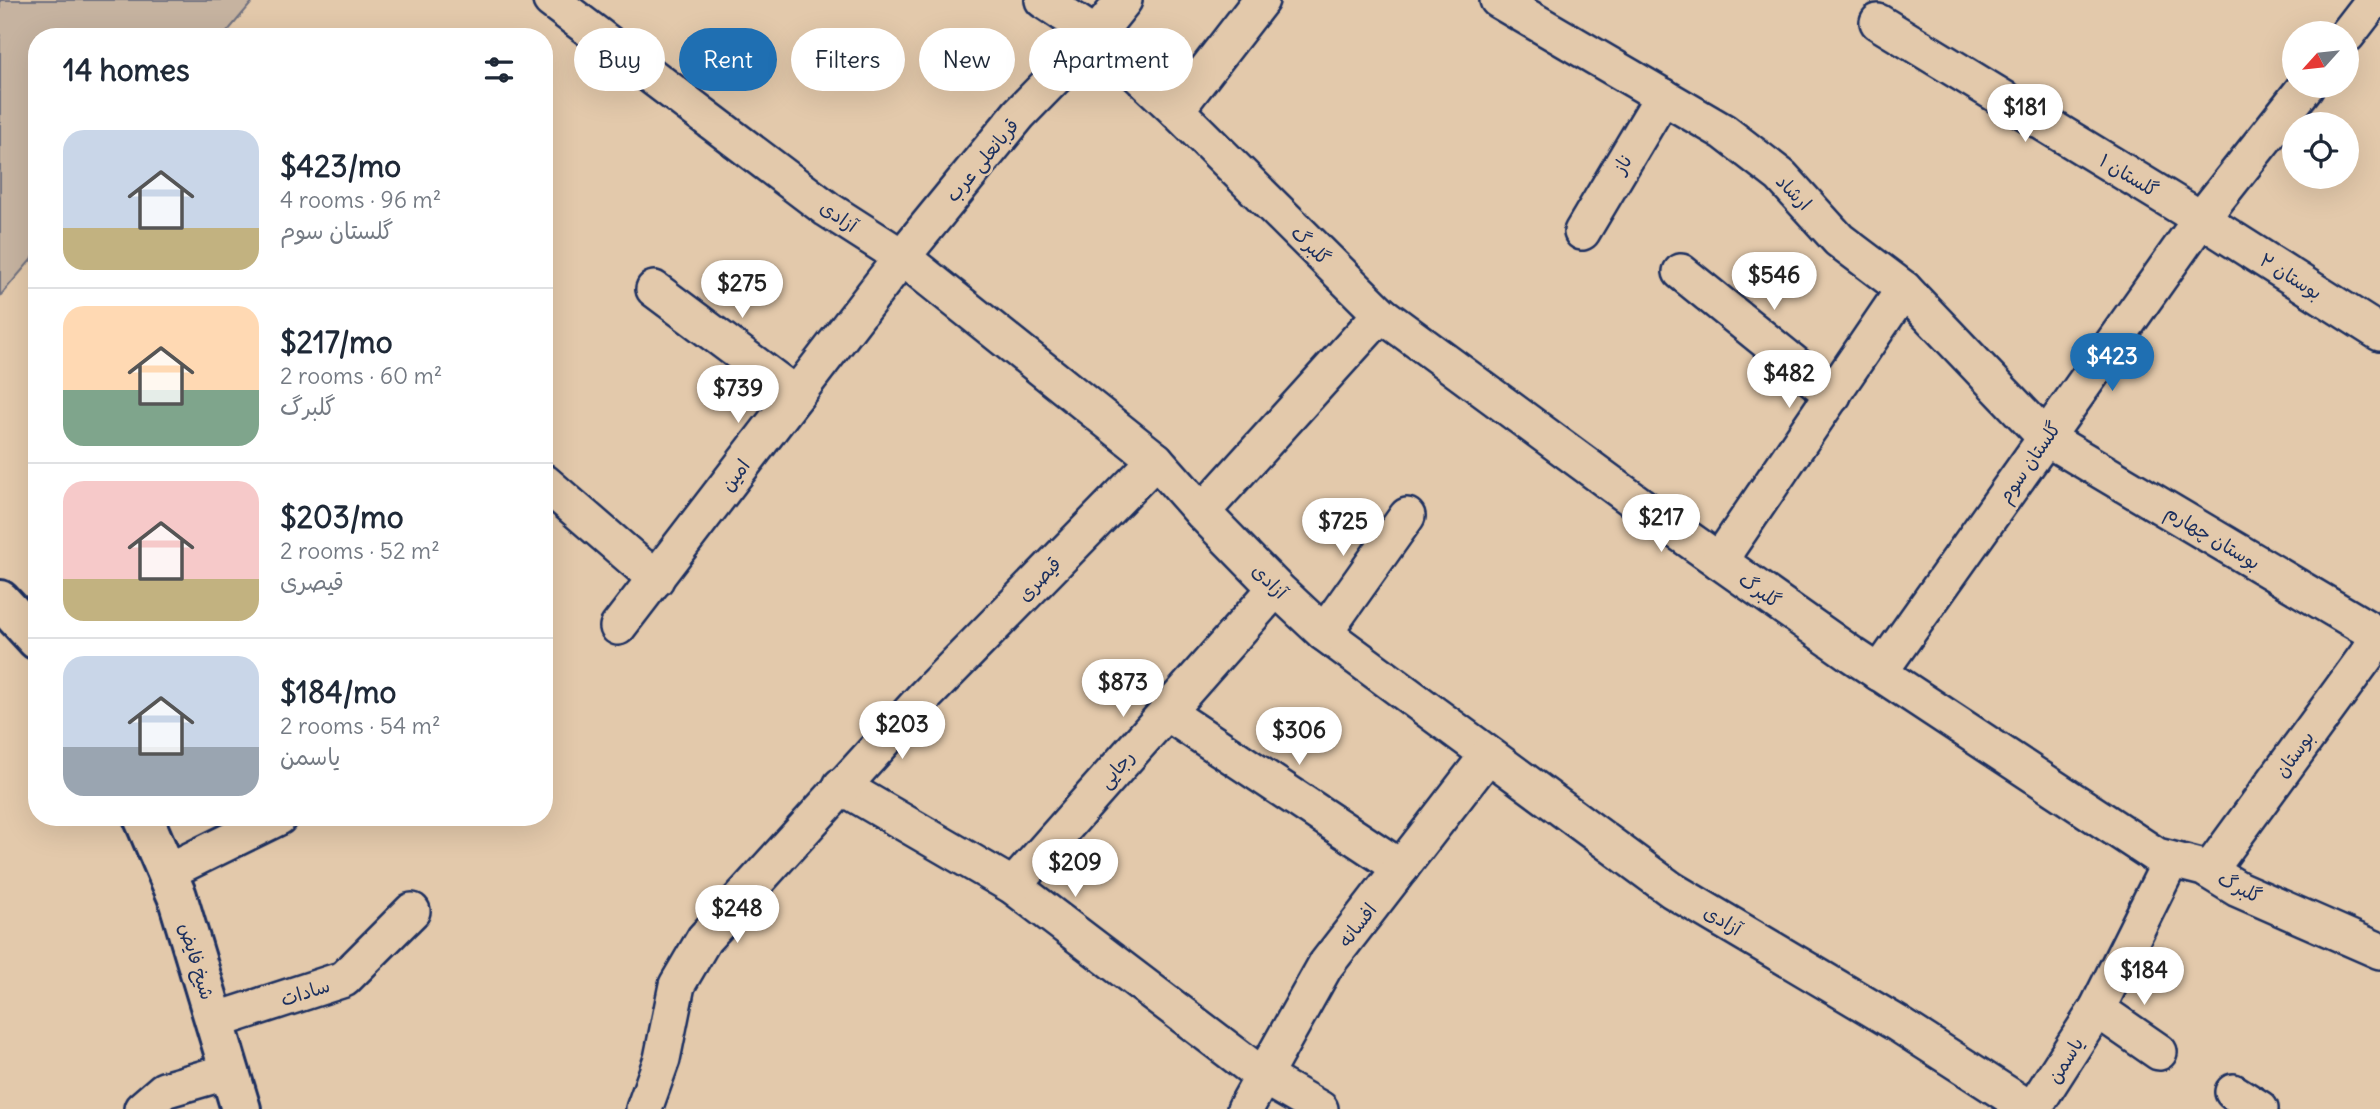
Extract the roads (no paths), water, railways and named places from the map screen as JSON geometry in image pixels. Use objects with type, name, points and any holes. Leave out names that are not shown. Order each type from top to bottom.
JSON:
[{"type":"street","name":"آزادی","points":[[551,0],[827,209],[902,257],[1156,460],[1202,512],[1324,633],[1672,890],[1898,1024],[2031,1109]]},
{"type":"street","name":"گلبرگ","points":[[1043,0],[1085,28]]},
{"type":"street","name":"قربانعلی عرب","points":[[1102,28],[1124,0]]},
{"type":"street","points":[[1176,110],[1261,0]]},
{"type":"street","name":"ارشاد","points":[[1499,0],[1724,132],[1781,176],[1839,240],[1904,289],[2046,438]]},
{"type":"street","points":[[2358,21],[2374,0]]},
{"type":"street","name":"گلستان ۱","points":[[1878,22],[2201,219]]},
{"type":"street","name":"قربانعلی عرب","points":[[902,257],[1019,114],[1041,91]]},
{"type":"street","name":"گلبرگ","points":[[1156,91],[1381,314],[1719,561],[1879,673],[2157,856],[2209,871],[2238,889],[2380,951]]},
{"type":"street","name":"ناز","points":[[1582,232],[1663,96]]},
{"type":"street","name":"گلستان سوم","points":[[1879,673],[2201,219],[2297,98]]},
{"type":"street","name":"بوستان ۲","points":[[2201,219],[2380,333]]},
{"type":"street","name":"امین","points":[[618,627],[902,257]]},
{"type":"street","points":[[1681,272],[1833,395]]},
{"type":"street","points":[[654,289],[796,395]]},
{"type":"street","points":[[1719,561],[1904,289]]},
{"type":"street","points":[[1202,512],[1381,314]]},
{"type":"street","name":"بوستان چهارم","points":[[2046,438],[2380,636]]},
{"type":"street","name":"قیصری","points":[[644,1109],[662,1059],[677,985],[704,939],[923,698],[1156,460]]},
{"type":"street","points":[[553,490],[656,579]]},
{"type":"street","points":[[1324,633],[1407,516]]},
{"type":"street","name":"رجایی","points":[[1013,886],[1276,588]]},
{"type":"street","points":[[0,600],[28,627]]},
{"type":"street","name":"بوستان","points":[[2209,871],[2380,636]]},
{"type":"street","points":[[1166,712],[1401,868]]},
{"type":"street","name":"افسانه","points":[[1245,1109],[1325,966],[1488,755]]},
{"type":"street","points":[[841,786],[1013,886],[1265,1077],[1320,1109]]},
{"type":"street","name":"شیخ فایض","points":[[147,826],[177,896],[241,1109]]},
{"type":"street","points":[[167,872],[261,826]]},
{"type":"street","name":"یاسمن","points":[[2031,1109],[2097,1009],[2171,860]]},
{"type":"street","name":"سادات","points":[[215,1021],[344,979],[411,911]]},
{"type":"street","points":[[2097,1009],[2159,1052]]},
{"type":"street","points":[[142,1109],[164,1090],[229,1071]]}]
